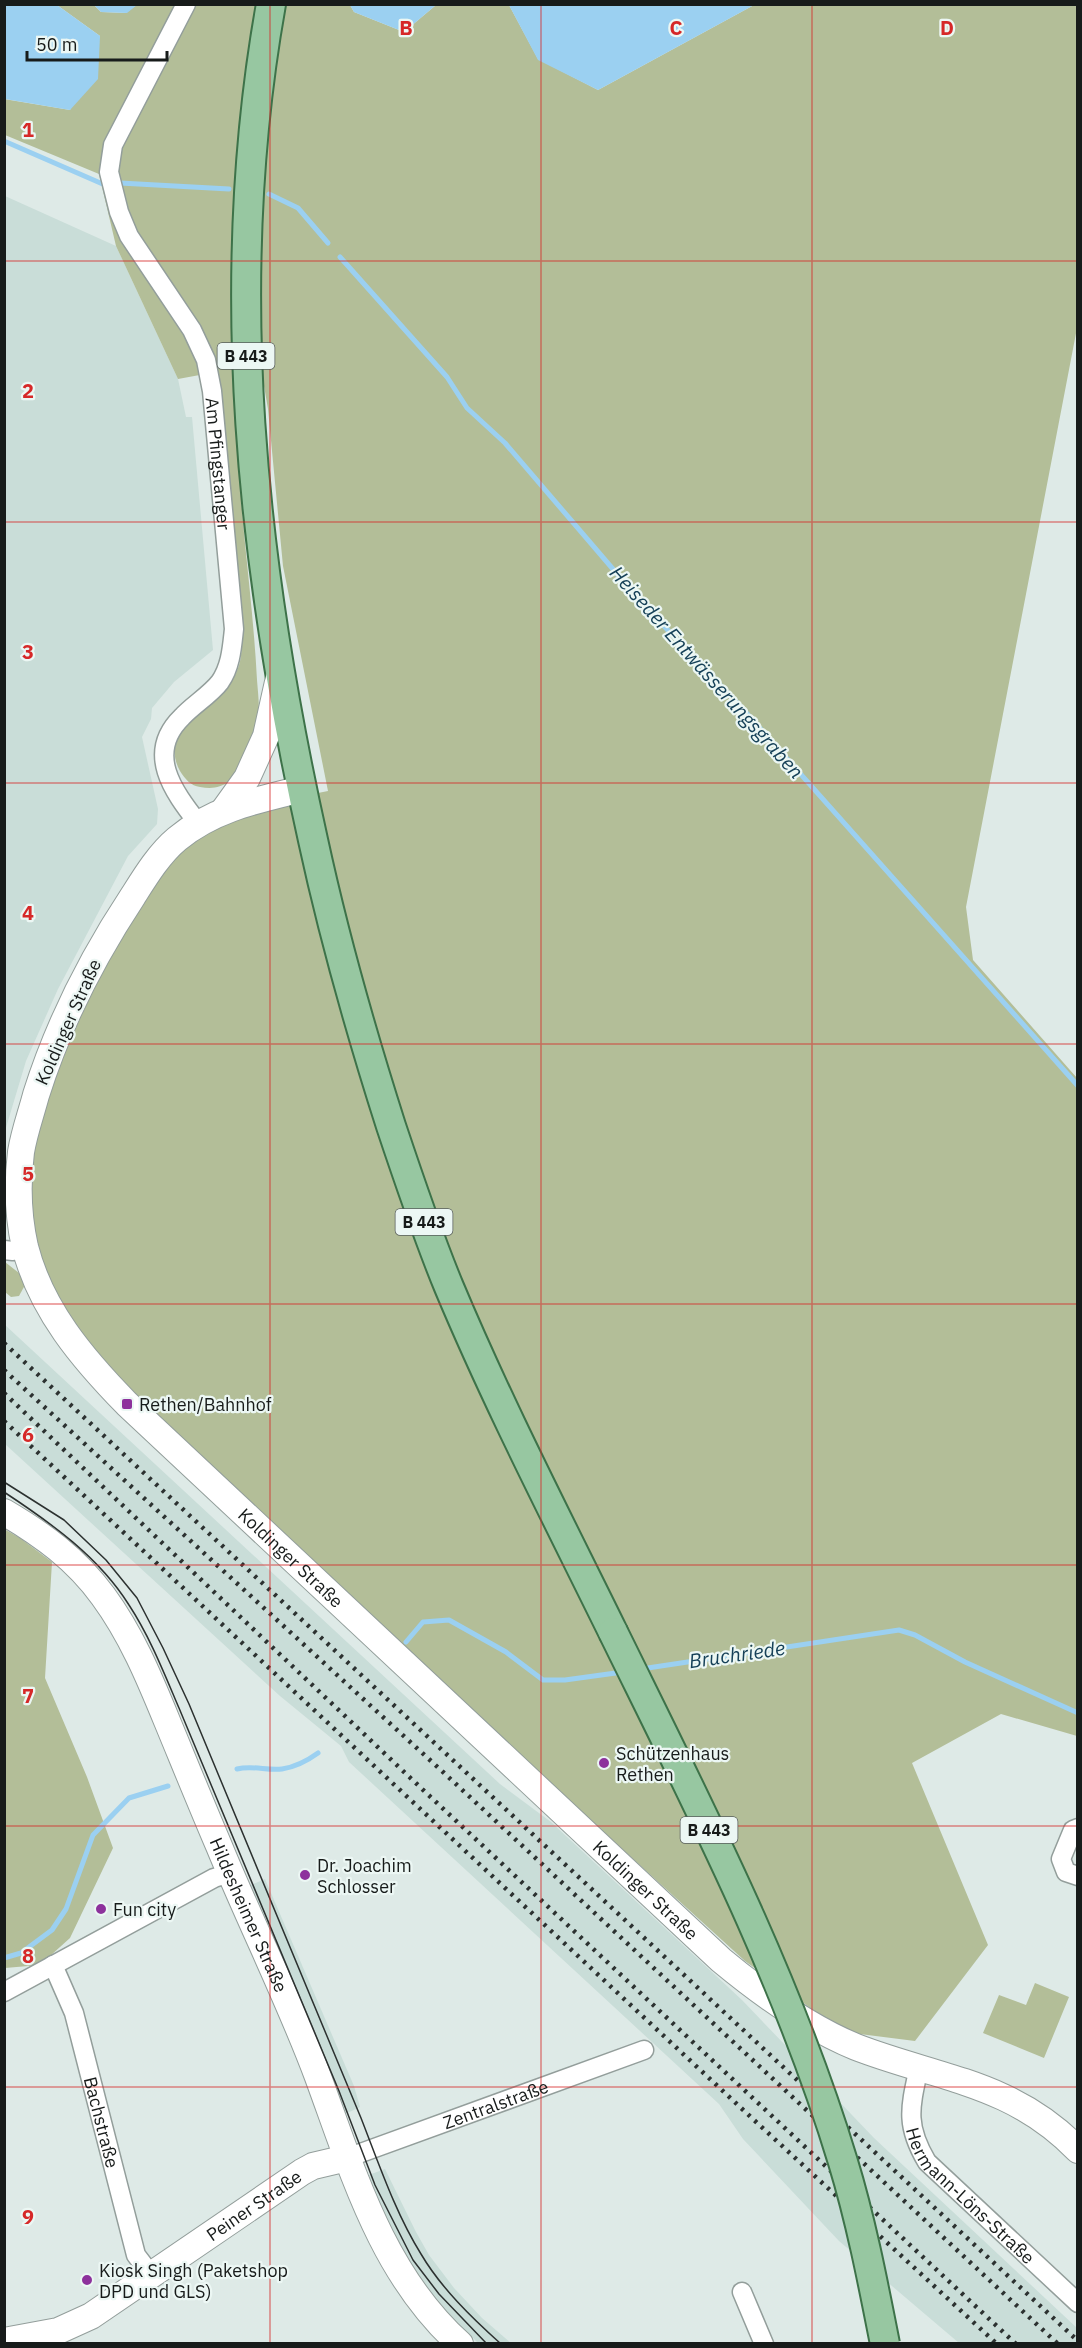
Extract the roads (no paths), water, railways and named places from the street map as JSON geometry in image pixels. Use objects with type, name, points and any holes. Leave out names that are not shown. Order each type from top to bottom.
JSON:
[{"type":"main road","name":"B 443","points":[[271,4],[256,113],[248,220],[246,362],[256,497],[280,672],[302,789],[330,917],[361,1030],[409,1180],[448,1284],[489,1377],[694,1798],[749,1916],[798,2032],[843,2162],[868,2258],[885,2343]]},
{"type":"street","name":"Am Pfingstanger","points":[[186,4],[112,145],[110,172],[119,212],[129,236],[192,330],[206,360],[212,391],[234,629],[230,659],[219,683],[180,719],[165,740],[164,761],[175,793],[198,823]]},
{"type":"street","points":[[224,810],[248,778],[266,736],[280,672]]},
{"type":"street","name":"Koldinger Straße","points":[[302,789],[224,810],[198,823],[175,841],[146,876],[121,914],[87,973],[47,1061],[21,1151],[18,1184],[19,1215],[15,1249],[70,1340],[95,1372],[722,1960],[758,1990],[817,2028],[855,2046],[996,2092],[1033,2112],[1057,2129],[1077,2150]]},
{"type":"street","name":"Hildesheimer Straße","points":[[4,1512],[57,1546],[102,1594],[122,1623],[142,1661],[230,1873],[300,2031],[359,2190],[406,2281],[427,2308],[460,2343]]},
{"type":"street","points":[[1077,1828],[1073,1830],[1061,1859],[1066,1872],[1077,1876]]},
{"type":"street","points":[[4,1992],[214,1878],[230,1873]]},
{"type":"street","name":"Bachstraße","points":[[53,1965],[74,2013],[136,2255],[152,2276]]},
{"type":"street","name":"Zentralstraße","points":[[347,2158],[644,2050]]},
{"type":"street","name":"Hermann-Löns-Straße","points":[[919,2067],[910,2115],[915,2142],[927,2162],[1077,2303]]},
{"type":"street","name":"Peiner Straße","points":[[4,2341],[58,2331],[91,2316],[302,2172],[314,2166],[347,2158]]},
{"type":"street","points":[[742,2292],[764,2343]]},
{"type":"water","points":[[4,5],[57,5],[100,36],[98,79],[70,110],[5,99]]},
{"type":"water","points":[[94,5],[137,5],[127,13],[101,12]]},
{"type":"water","points":[[350,5],[436,5],[404,32],[354,12]]},
{"type":"water","points":[[509,5],[754,5],[598,90],[538,60]]},
{"type":"waterway","name":"Heiseder Entwässerungsgraben","points":[[4,141],[105,185]]},
{"type":"waterway","name":"Heiseder Entwässerungsgraben","points":[[120,183],[229,189]]},
{"type":"waterway","name":"Heiseder Entwässerungsgraben","points":[[269,194],[298,208],[328,243]]},
{"type":"waterway","name":"Heiseder Entwässerungsgraben","points":[[340,257],[447,377],[467,408],[505,443],[642,603],[741,707],[1078,1086]]},
{"type":"waterway","name":"Bruchriede","points":[[406,1642],[423,1622],[449,1620],[506,1652],[543,1680],[565,1680],[623,1672]]},
{"type":"waterway","name":"Bruchriede","points":[[641,1669],[899,1630],[915,1635],[965,1662],[1078,1713]]},
{"type":"waterway","name":"Bruchriede","points":[[237,1769],[287,1768],[310,1759],[318,1753]]},
{"type":"waterway","name":"Bruchriede","points":[[4,1958],[21,1953],[52,1930],[66,1909],[93,1835],[129,1798],[168,1786]]},
{"type":"tram line","points":[[4,1482],[64,1520],[106,1560],[137,1598],[189,1704],[403,2222],[429,2267],[447,2291],[501,2344]]},
{"type":"tram line","points":[[4,1492],[39,1516],[89,1556],[117,1588],[137,1617],[179,1708],[339,2091],[375,2185],[413,2260],[439,2294],[487,2344]]},
{"type":"railway","points":[[4,1343],[1078,2341]]},
{"type":"railway","points":[[4,1370],[443,1772],[1058,2344]]},
{"type":"railway","points":[[4,1393],[421,1788],[1016,2344]]},
{"type":"railway","points":[[4,1421],[997,2344]]},
{"type":"place","name":"Rethen/Bahnhof","points":[[127,1404]]},
{"type":"place","name":"Schützenhaus Rethen","points":[[604,1763]]},
{"type":"place","name":"Dr. Joachim Schlosser","points":[[305,1875]]},
{"type":"place","name":"Fun city","points":[[101,1909]]},
{"type":"place","name":"Kiosk Singh (Paketshop DPD und GLS)","points":[[87,2280]]}]
